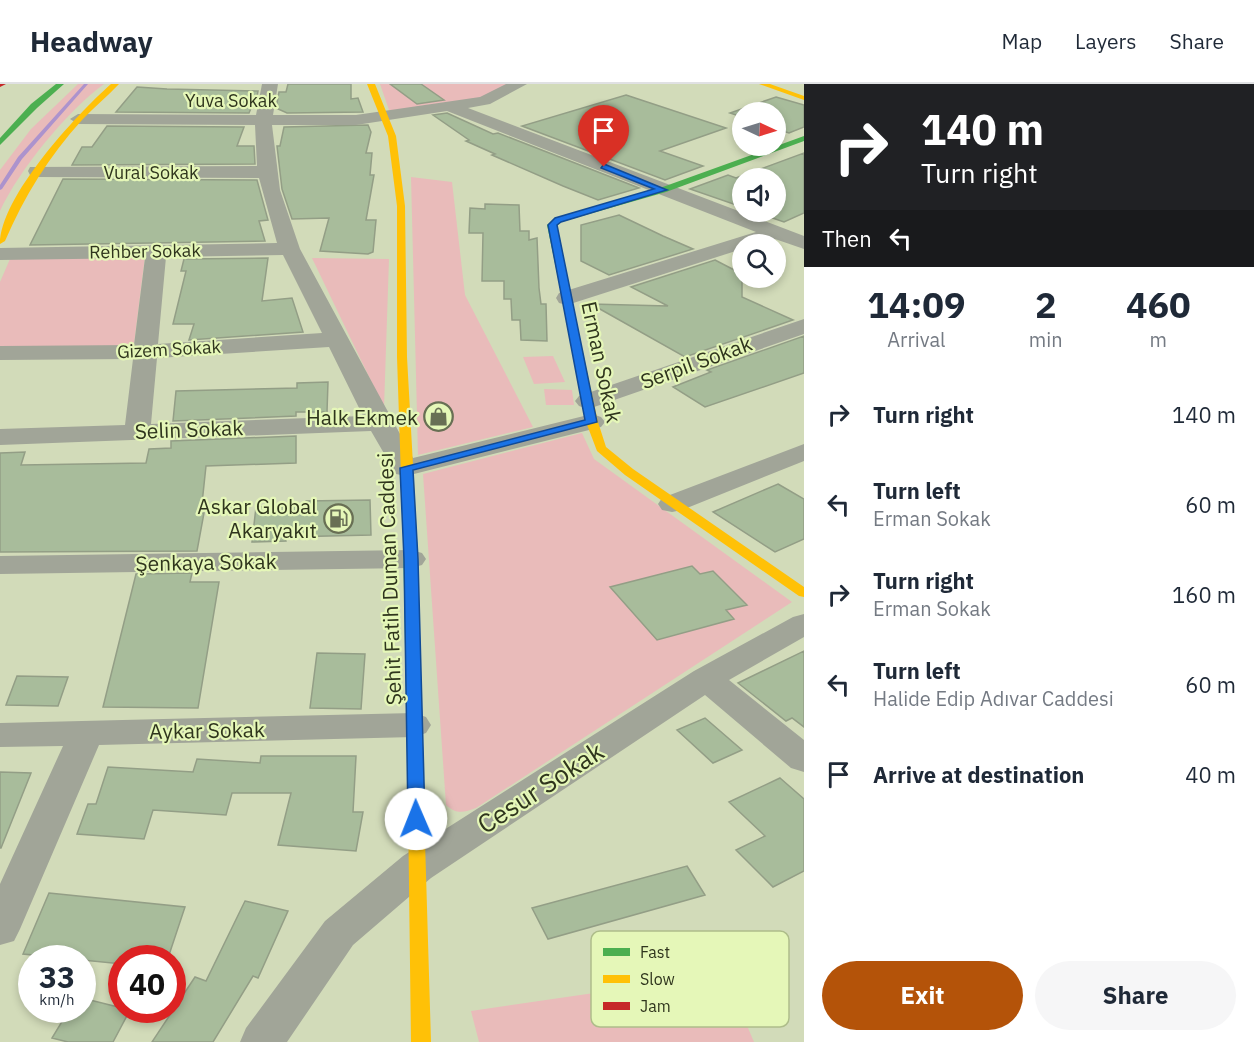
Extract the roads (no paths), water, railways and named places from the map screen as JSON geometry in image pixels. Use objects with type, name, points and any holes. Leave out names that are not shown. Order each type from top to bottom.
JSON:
[{"type":"main road","points":[[0,143],[34,106],[60,84]]},
{"type":"main road","points":[[0,241],[25,189],[37,171],[78,119],[115,84]]},
{"type":"main road","name":"Şehit Fatih Duman Caddesi","points":[[371,84],[396,154],[401,206],[402,357],[411,559],[421,1042]]},
{"type":"main road","points":[[763,84],[804,98]]},
{"type":"main road","points":[[663,190],[804,138]]},
{"type":"main road","name":"Erman Sokak","points":[[663,190],[558,220],[552,225],[590,411],[601,448],[672,504],[804,593]]},
{"type":"street","points":[[270,84],[264,120],[266,172],[290,249],[378,423],[406,468]]},
{"type":"street","name":"Yuva Sokak","points":[[78,119],[384,118],[484,101],[519,84]]},
{"type":"street","points":[[450,107],[804,243]]},
{"type":"street","name":"Vural Sokak","points":[[37,171],[266,172]]},
{"type":"street","points":[[567,298],[777,232]]},
{"type":"street","name":"Rehber Sokak","points":[[0,254],[290,249]]},
{"type":"street","points":[[137,431],[156,251]]},
{"type":"street","name":"Serpil Sokak","points":[[406,468],[590,411],[804,326]]},
{"type":"street","name":"Gizem Sokak","points":[[0,352],[145,352],[337,339]]},
{"type":"street","name":"Selin Sokak","points":[[0,437],[378,423]]},
{"type":"street","points":[[672,504],[804,452]]},
{"type":"street","name":"Şenkaya Sokak","points":[[0,565],[411,559]]},
{"type":"street","name":"Cesur Sokak","points":[[262,1042],[339,933],[417,867],[706,680],[804,624]]},
{"type":"street","points":[[706,680],[804,759]]},
{"type":"street","name":"Aykar Sokak","points":[[0,735],[414,725]]},
{"type":"street","points":[[0,929],[86,733]]},
{"type":"waterway","points":[[0,189],[20,158],[86,84]]},
{"type":"place","name":"Halk Ekmek","points":[[439,417]]},
{"type":"place","name":"Askar Global Akaryakıt","points":[[338,518]]}]
